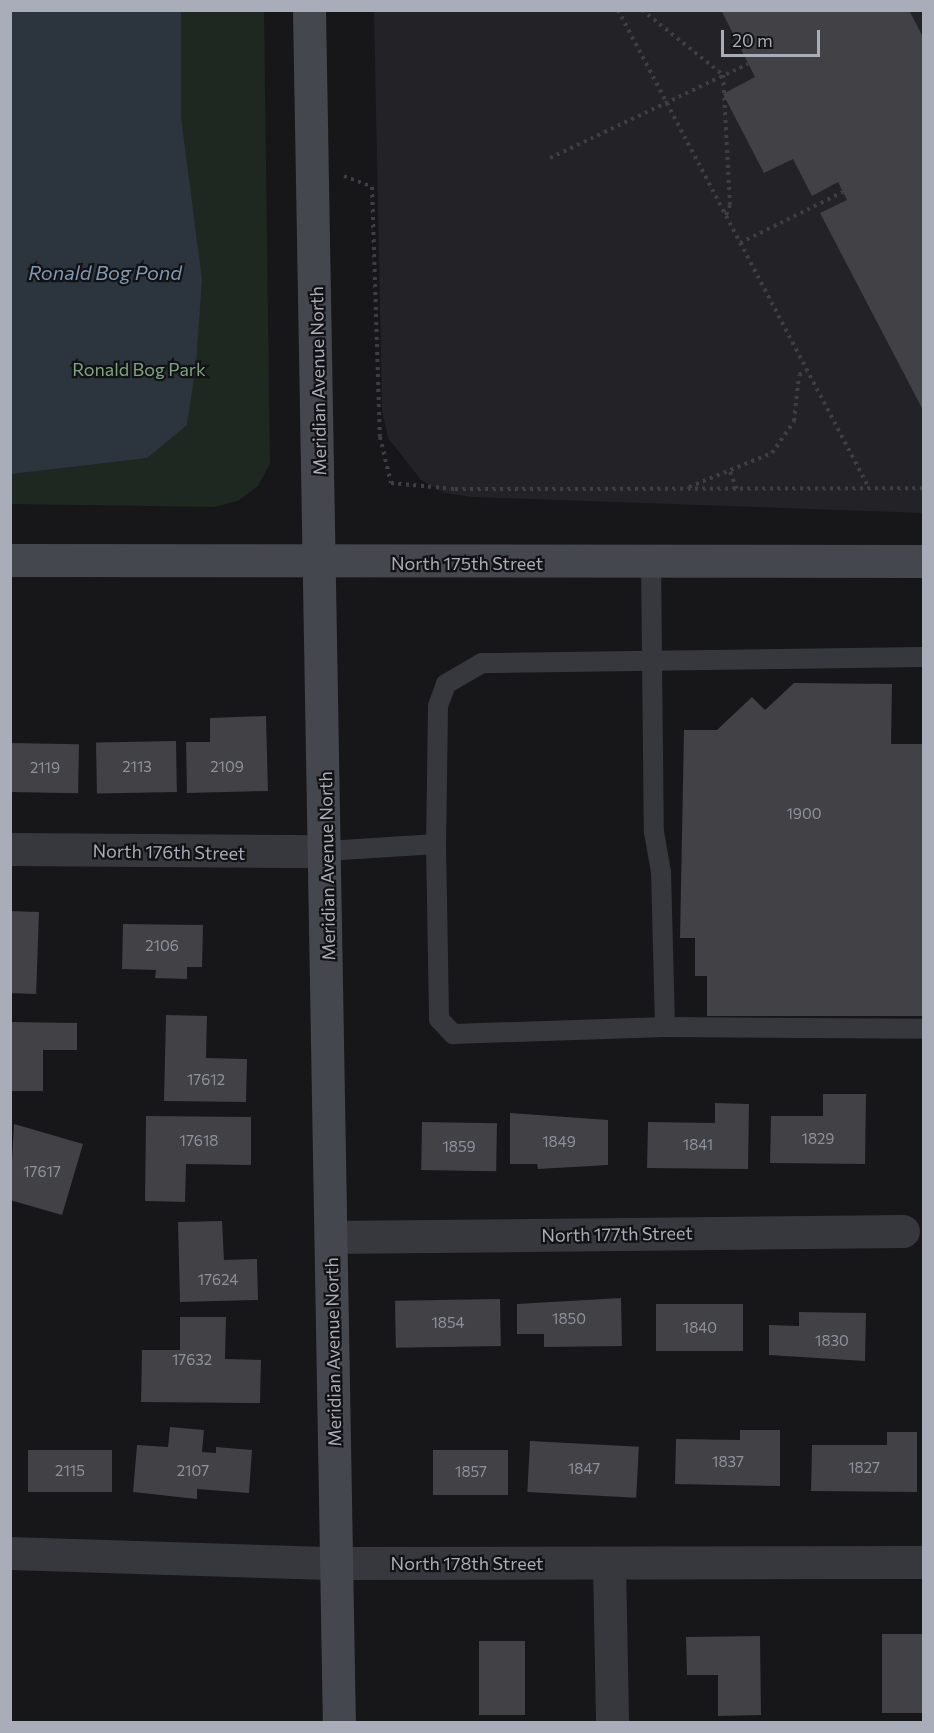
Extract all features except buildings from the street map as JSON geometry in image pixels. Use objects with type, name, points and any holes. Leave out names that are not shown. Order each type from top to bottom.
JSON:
[{"type":"street","name":"Meridian Avenue North","points":[[309,10],[322,564],[339,1722]]},
{"type":"street","name":"North 175th Street","points":[[10,560],[322,564],[924,561]]},
{"type":"street","name":"North 176th Street","points":[[10,849],[326,851]]},
{"type":"street","name":"North 177th Street","points":[[331,1237],[903,1231]]},
{"type":"street","name":"North 178th Street","points":[[10,1553],[336,1563],[924,1562]]},
{"type":"street","points":[[609,1563],[612,1722]]},
{"type":"lane","points":[[651,562],[652,660],[665,1027]]},
{"type":"lane","points":[[924,657],[482,663],[446,684],[438,706],[436,844],[443,1029],[453,1034],[665,1027],[924,1029]]},
{"type":"lane","points":[[326,851],[436,844]]},
{"type":"path","points":[[618,10],[869,488]]},
{"type":"path","points":[[642,10],[723,75],[730,205],[725,216]]},
{"type":"path","points":[[550,158],[667,104],[748,63]]},
{"type":"path","points":[[372,187],[380,437],[391,483],[455,489],[924,488]]},
{"type":"path","points":[[740,243],[843,192]]},
{"type":"path","points":[[686,489],[772,453],[785,438],[794,421],[798,375],[807,370]]},
{"type":"path","points":[[730,472],[737,489]]},
{"type":"shaded area","points":[[374,11],[923,11],[923,513],[472,497],[445,493],[421,480],[388,438],[382,411]]},
{"type":"green space","name":"Ronald Bog Pond","points":[[11,11],[264,11],[270,464],[258,486],[238,501],[214,507],[11,504]]},
{"type":"water","name":"Ronald Bog Pond","points":[[10,11],[181,11],[181,117],[202,280],[196,363],[187,425],[147,458],[11,474]]},
{"type":"park label","name":"Ronald Bog Park","points":[[139,369]]}]
